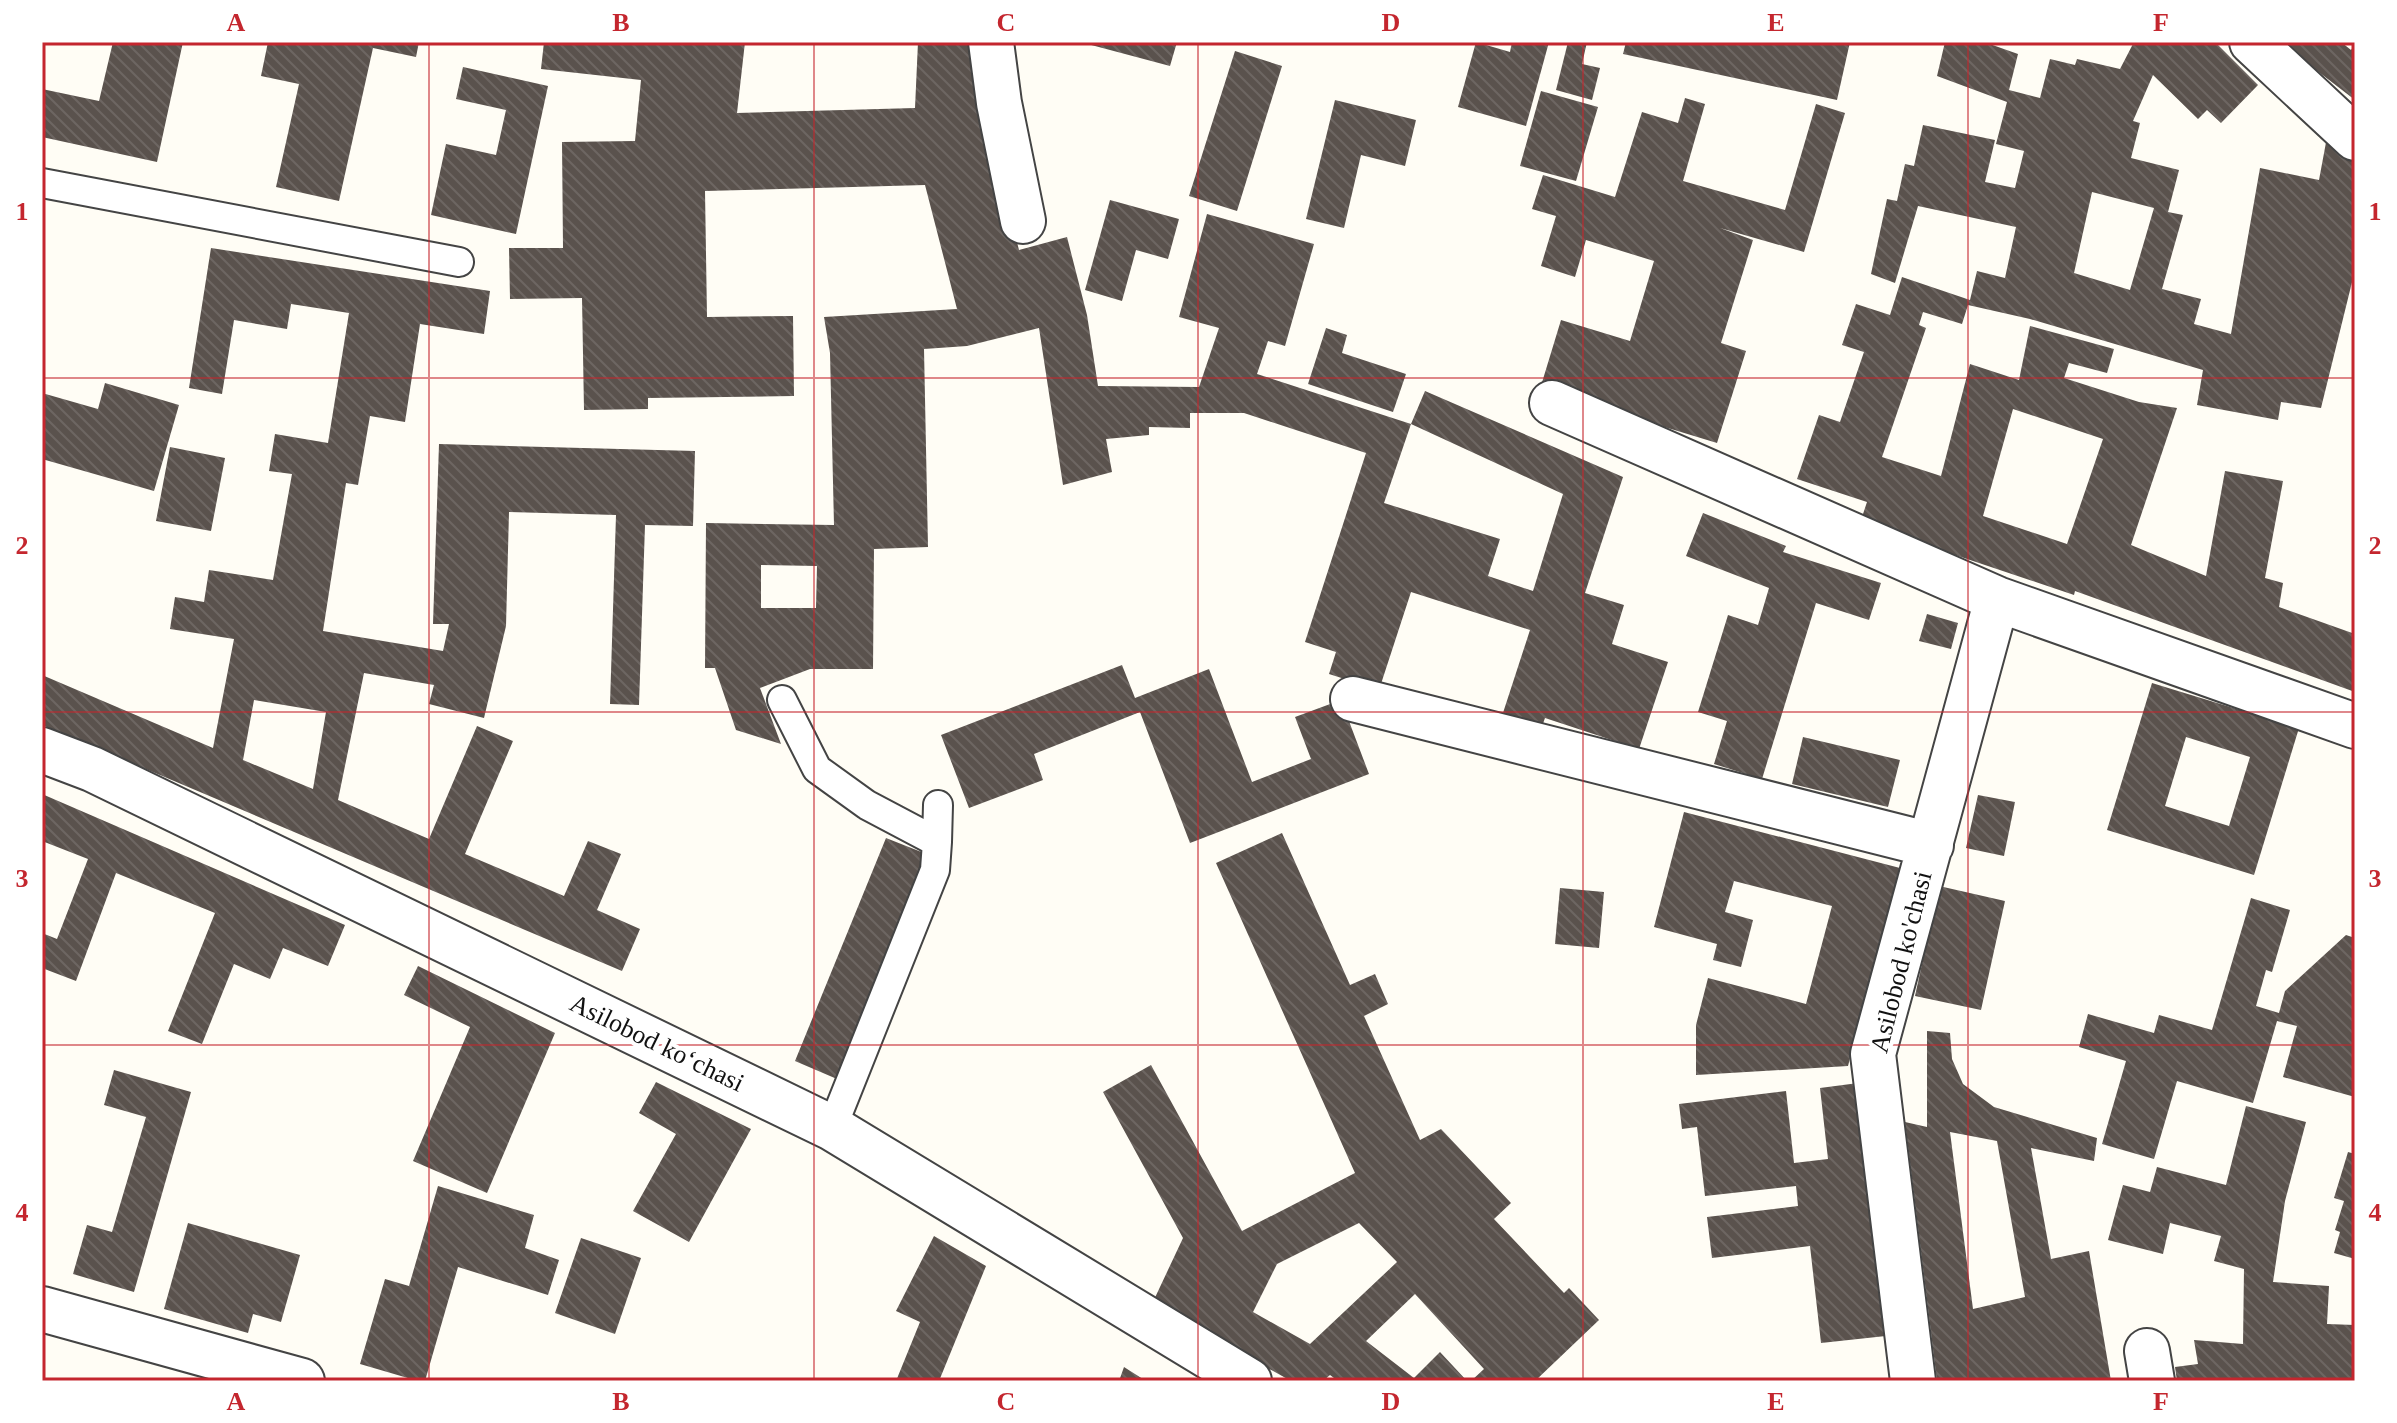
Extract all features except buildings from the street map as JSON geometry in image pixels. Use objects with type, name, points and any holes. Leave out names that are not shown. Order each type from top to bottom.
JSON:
[{"type":"street","points":[[991,42],[999,103],[1023,221]]},
{"type":"street","points":[[2252,42],[2355,138]]},
{"type":"street","points":[[1552,403],[1997,599],[2355,726]]},
{"type":"street","name":"Asilobod ko'chasi","points":[[1913,1381],[1873,1054],[1997,599]]},
{"type":"street","points":[[1353,699],[1931,845]]},
{"type":"street","name":"Asilobod koʻchasi","points":[[42,750],[92,769],[832,1128],[1249,1381]]},
{"type":"street","points":[[42,1309],[302,1381]]},
{"type":"lane","points":[[42,183],[459,262]]},
{"type":"lane","points":[[782,700],[817,769],[867,805],[937,842]]},
{"type":"lane","points":[[832,1128],[935,870],[938,805]]}]
